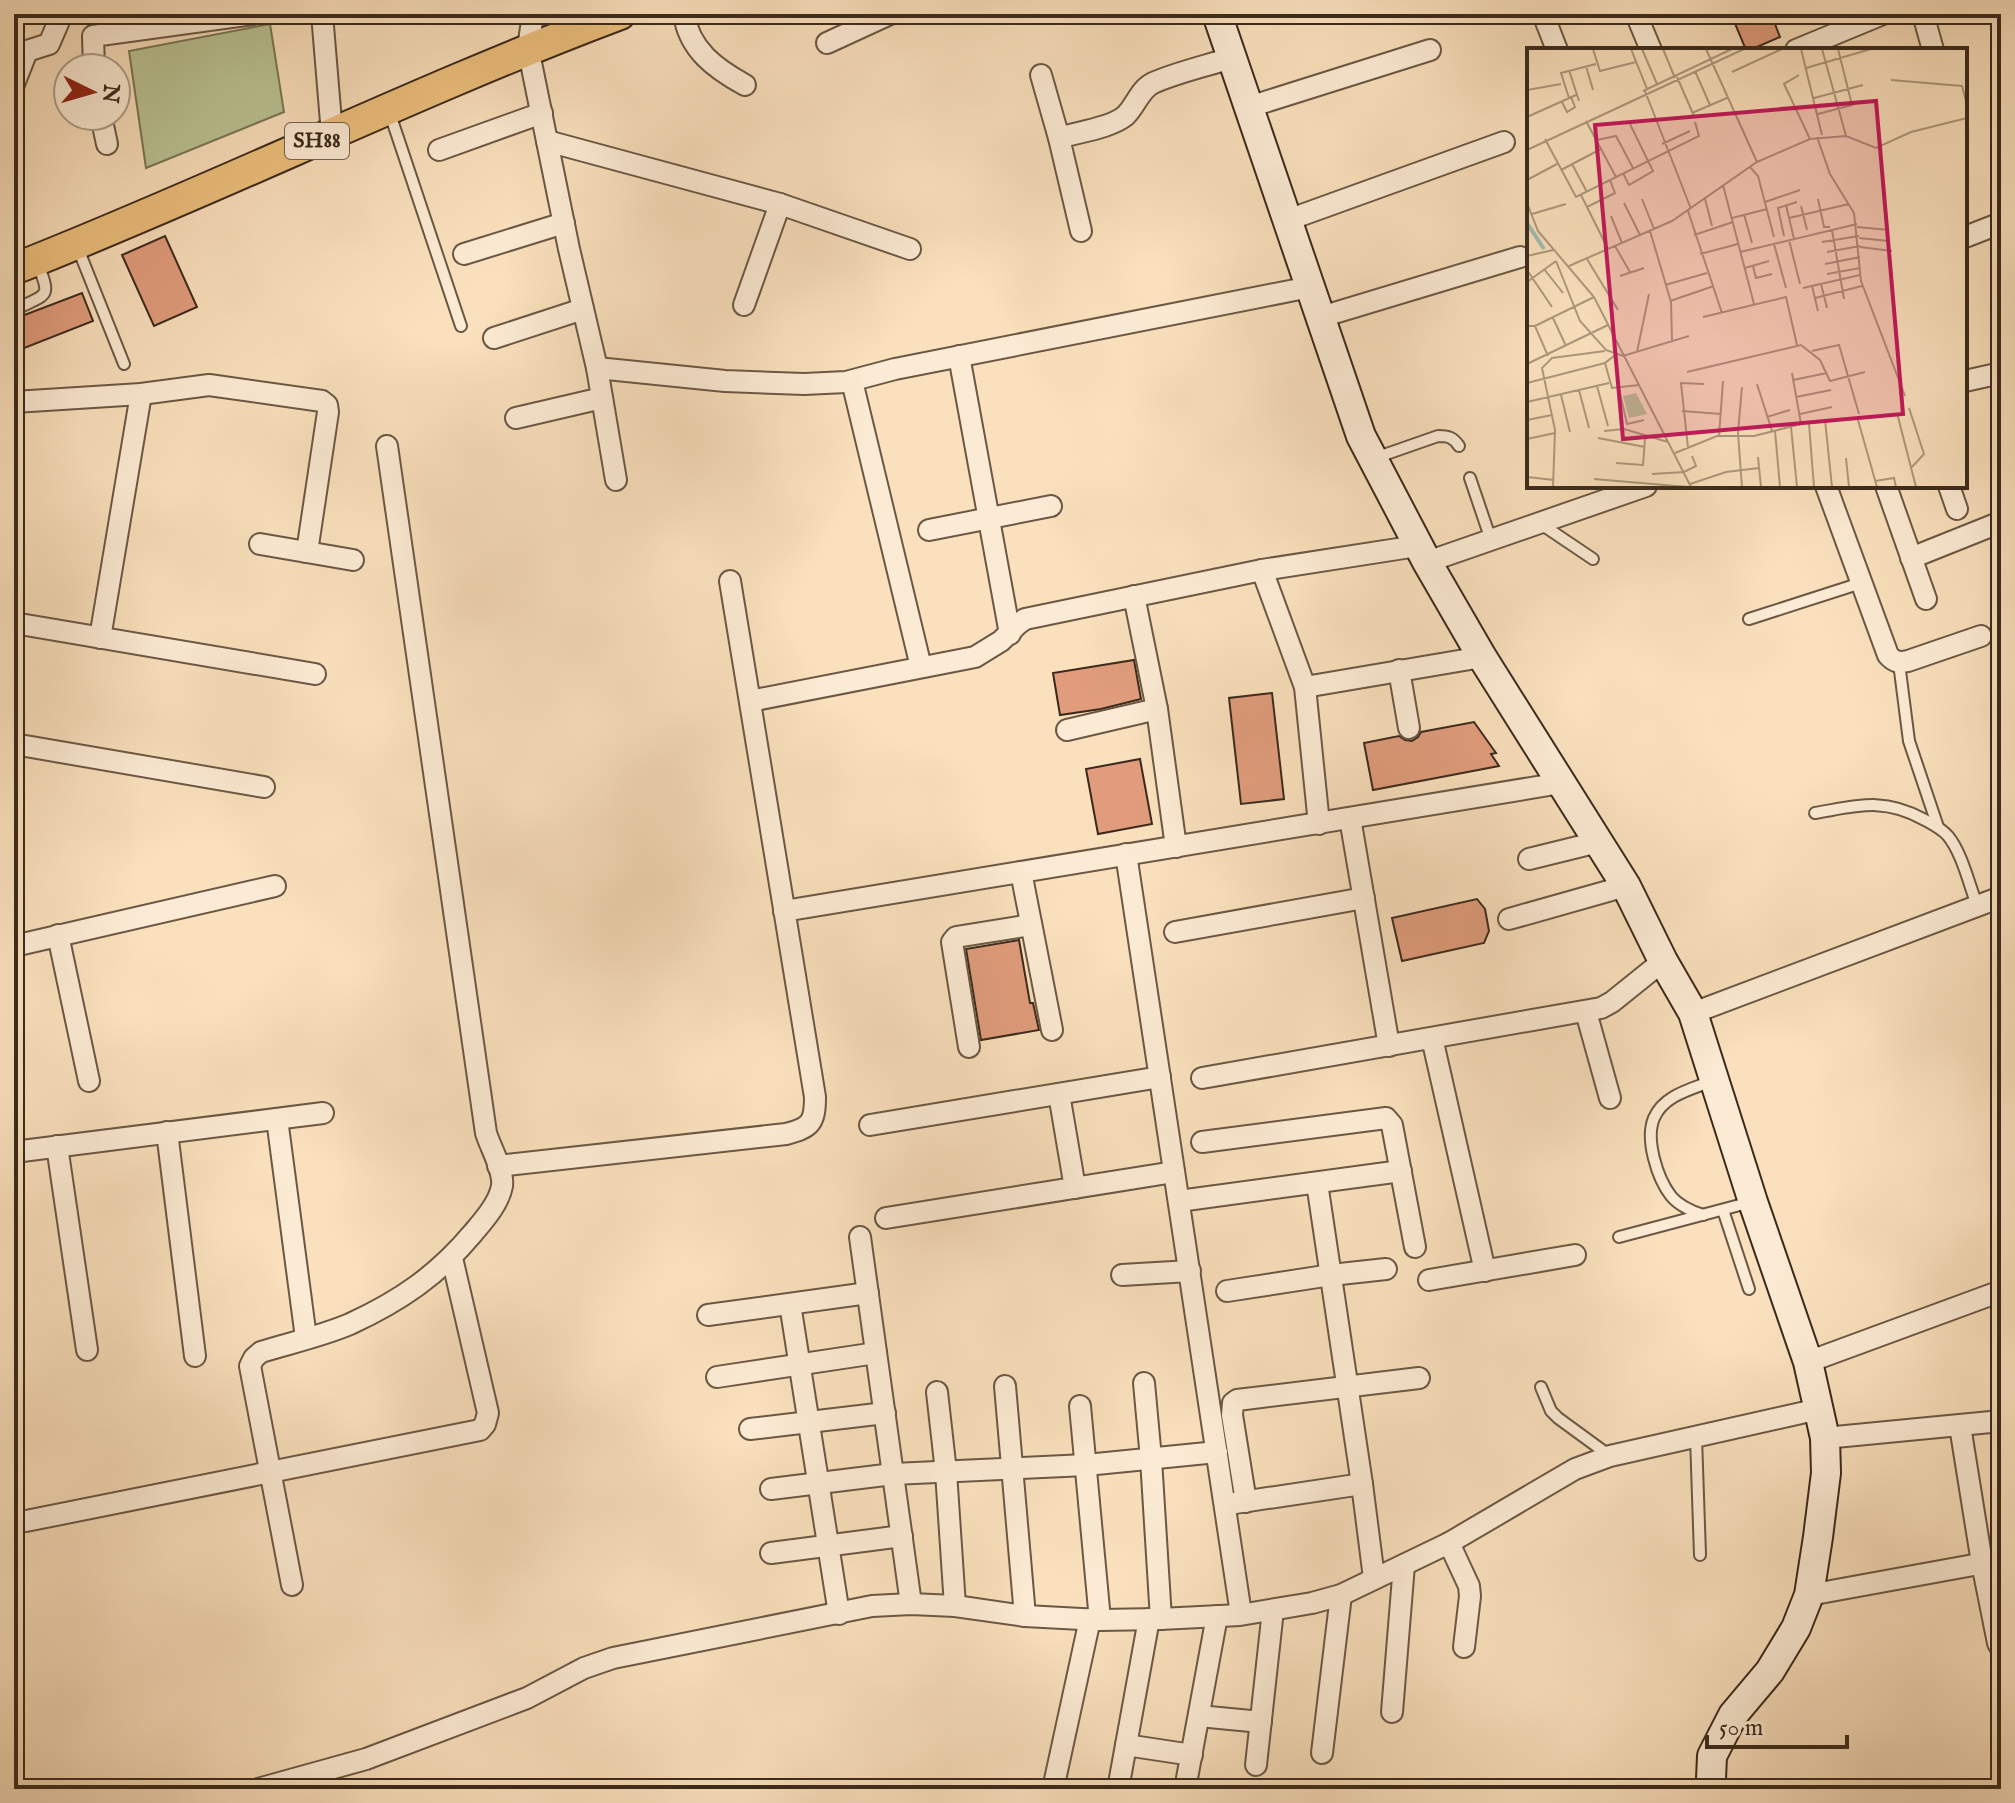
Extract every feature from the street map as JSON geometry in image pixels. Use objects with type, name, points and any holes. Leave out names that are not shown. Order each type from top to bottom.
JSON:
[{"type":"main road","name":"SH88","points":[[25,264],[528,48],[620,14]]},
{"type":"street","points":[[14,84],[27,51],[49,44],[62,14]]},
{"type":"street","points":[[94,52],[93,36],[253,14]]},
{"type":"street","points":[[322,14],[332,134]]},
{"type":"street","points":[[533,14],[528,48],[597,368],[616,480]]},
{"type":"street","points":[[684,14],[698,49],[719,71],[745,85]]},
{"type":"street","points":[[827,43],[890,14]]},
{"type":"street","points":[[1217,14],[1361,436],[1422,554],[1482,657],[1626,886],[1693,1013],[1808,1362],[1825,1438],[1826,1473],[1809,1595],[1796,1628],[1770,1671],[1733,1715],[1712,1756],[1713,1789]]},
{"type":"street","points":[[1543,14],[1556,48]]},
{"type":"street","points":[[1636,14],[1650,48]]},
{"type":"street","points":[[1800,48],[1858,19],[1883,14]]},
{"type":"street","points":[[1923,14],[1932,48]]},
{"type":"street","points":[[1249,107],[1430,50]]},
{"type":"street","points":[[1059,138],[1124,117],[1139,94],[1151,84],[1231,58]]},
{"type":"street","points":[[1041,75],[1081,231]]},
{"type":"street","points":[[439,150],[542,113]]},
{"type":"street","points":[[104,132],[107,144]]},
{"type":"street","points":[[547,141],[780,204],[910,249]]},
{"type":"street","points":[[1288,220],[1504,142]]},
{"type":"street","points":[[744,305],[780,204]]},
{"type":"street","points":[[464,254],[564,223]]},
{"type":"street","points":[[1967,236],[2001,223]]},
{"type":"street","points":[[1321,317],[1520,257]]},
{"type":"street","points":[[597,368],[725,381],[804,384],[852,381],[895,369],[1310,287]]},
{"type":"street","points":[[494,338],[583,309]]},
{"type":"street","points":[[959,356],[1010,634]]},
{"type":"street","points":[[1967,381],[2001,373]]},
{"type":"street","points":[[852,381],[921,667]]},
{"type":"street","points":[[14,402],[141,394],[209,385],[322,401],[327,405],[328,412],[307,552]]},
{"type":"street","points":[[100,638],[141,394]]},
{"type":"street","points":[[516,418],[602,398]]},
{"type":"street","points":[[292,1585],[250,1366],[254,1358],[261,1352],[347,1325],[392,1303],[452,1258],[494,1205],[502,1189],[502,1178],[486,1133],[387,446]]},
{"type":"street","points":[[750,701],[975,657],[1010,634],[1025,619],[1262,570],[1422,554],[1491,540],[1640,488]]},
{"type":"street","points":[[1827,488],[1888,655],[1893,661],[1908,661],[1981,636]]},
{"type":"street","points":[[1887,488],[1926,599]]},
{"type":"street","points":[[1950,488],[1957,509]]},
{"type":"street","points":[[929,530],[1051,506]]},
{"type":"street","points":[[1911,558],[2001,522]]},
{"type":"street","points":[[260,544],[353,560]]},
{"type":"street","points":[[1262,570],[1305,687],[1319,824]]},
{"type":"street","points":[[498,1166],[786,1134],[811,1124],[815,1097],[730,581]]},
{"type":"street","points":[[1134,596],[1157,709],[1176,847]]},
{"type":"street","points":[[14,623],[315,674]]},
{"type":"street","points":[[1305,687],[1482,657]]},
{"type":"street","points":[[1399,670],[1409,728]]},
{"type":"street","points":[[1067,730],[1157,709]]},
{"type":"street","points":[[14,744],[264,787]]},
{"type":"street","points":[[784,911],[1561,783]]},
{"type":"street","points":[[1350,818],[1389,1046]]},
{"type":"street","points":[[1529,859],[1598,842]]},
{"type":"street","points":[[1126,854],[1241,1614]]},
{"type":"street","points":[[1021,872],[1052,1030]]},
{"type":"street","points":[[14,946],[275,886]]},
{"type":"street","points":[[1509,919],[1626,886]]},
{"type":"street","points":[[1693,1013],[2001,897]]},
{"type":"street","points":[[1175,932],[1364,898]]},
{"type":"street","points":[[969,1047],[952,942],[956,937],[967,934],[1031,925]]},
{"type":"street","points":[[58,935],[89,1081]]},
{"type":"street","points":[[1202,1078],[1586,1012],[1612,1002],[1663,961]]},
{"type":"street","points":[[1586,1012],[1610,1098]]},
{"type":"street","points":[[1432,1038],[1485,1271]]},
{"type":"street","points":[[870,1125],[1160,1077]]},
{"type":"street","points":[[1059,1094],[1075,1188]]},
{"type":"street","points":[[14,1152],[323,1113]]},
{"type":"street","points":[[1202,1142],[1386,1118],[1392,1125],[1415,1247]]},
{"type":"street","points":[[277,1119],[306,1338]]},
{"type":"street","points":[[167,1132],[195,1356]]},
{"type":"street","points":[[57,1146],[87,1350]]},
{"type":"street","points":[[1179,1201],[1401,1171]]},
{"type":"street","points":[[886,1218],[1174,1172]]},
{"type":"street","points":[[1317,1183],[1374,1578]]},
{"type":"street","points":[[860,1237],[911,1604]]},
{"type":"street","points":[[1429,1280],[1575,1255]]},
{"type":"street","points":[[26,1521],[480,1430],[488,1413],[452,1258]]},
{"type":"street","points":[[1227,1291],[1386,1269]]},
{"type":"street","points":[[1122,1275],[1190,1271]]},
{"type":"street","points":[[1808,1362],[2001,1291]]},
{"type":"street","points":[[708,1315],[868,1293]]},
{"type":"street","points":[[790,1304],[839,1614]]},
{"type":"street","points":[[717,1377],[876,1353]]},
{"type":"street","points":[[1246,1502],[1232,1415],[1233,1403],[1237,1400],[1419,1378]]},
{"type":"street","points":[[1118,1789],[1155,1619],[1151,1459],[1144,1383]]},
{"type":"street","points":[[1005,1386],[1025,1616]]},
{"type":"street","points":[[937,1392],[955,1606]]},
{"type":"street","points":[[1053,1789],[1095,1620],[1080,1406]]},
{"type":"street","points":[[258,1789],[366,1759],[527,1698],[584,1668],[613,1658],[872,1606],[955,1606],[1025,1616],[1095,1620],[1217,1616],[1312,1603],[1341,1595],[1449,1543],[1575,1469],[1610,1456],[1819,1409]]},
{"type":"street","points":[[750,1429],[885,1413]]},
{"type":"street","points":[[1825,1438],[2001,1421]]},
{"type":"street","points":[[1960,1426],[1992,1561],[1998,1643],[2001,1648]]},
{"type":"street","points":[[771,1489],[893,1474],[1086,1465],[1217,1452]]},
{"type":"street","points":[[1225,1504],[1362,1484]]},
{"type":"street","points":[[771,1553],[902,1536]]},
{"type":"street","points":[[1449,1543],[1469,1586],[1464,1647]]},
{"type":"street","points":[[1809,1595],[1992,1561]]},
{"type":"street","points":[[1392,1712],[1404,1565]]},
{"type":"street","points":[[1322,1753],[1341,1595]]},
{"type":"street","points":[[1256,1765],[1273,1610]]},
{"type":"street","points":[[1185,1789],[1217,1616]]},
{"type":"street","points":[[1199,1716],[1261,1722]]},
{"type":"street","points":[[1126,1745],[1192,1755]]},
{"type":"lane","points":[[388,109],[461,326]]},
{"type":"lane","points":[[76,244],[124,364]]},
{"type":"lane","points":[[14,310],[43,296],[46,291],[47,286],[25,264]]},
{"type":"lane","points":[[1373,459],[1438,436],[1448,436],[1459,446]]},
{"type":"lane","points":[[1470,478],[1491,540]]},
{"type":"lane","points":[[1539,523],[1593,559]]},
{"type":"lane","points":[[1749,619],[1861,583]]},
{"type":"lane","points":[[1899,663],[1909,741],[1938,827]]},
{"type":"lane","points":[[1815,813],[1869,804],[1885,805],[1911,812],[1938,827],[1956,849],[1977,905]]},
{"type":"lane","points":[[1703,1215],[1685,1208],[1672,1197],[1659,1176],[1652,1136],[1654,1118],[1664,1105],[1677,1095],[1714,1080]]},
{"type":"lane","points":[[1619,1237],[1753,1202]]},
{"type":"lane","points":[[1723,1210],[1749,1289]]},
{"type":"lane","points":[[1541,1387],[1551,1411],[1610,1456]]},
{"type":"lane","points":[[1696,1437],[1700,1555]]},
{"type":"green space","points":[[270,24],[284,112],[146,168],[132,52],[129,51]]},
{"type":"building","points":[[1731,14],[1771,14],[1780,37],[1755,48],[1745,48]]},
{"type":"building","points":[[165,236],[197,307],[154,326],[122,255]]},
{"type":"building","points":[[82,293],[93,321],[14,352],[14,319]]},
{"type":"building","points":[[1134,660],[1141,699],[1060,715],[1053,673]]},
{"type":"building","points":[[1272,693],[1284,799],[1241,804],[1229,698]]},
{"type":"building","points":[[1474,722],[1496,753],[1491,754],[1499,766],[1373,790],[1364,743],[1399,736],[1412,741],[1421,732]]},
{"type":"building","points":[[1140,759],[1152,824],[1098,834],[1086,769]]},
{"type":"building","points":[[1477,899],[1485,909],[1489,931],[1484,943],[1402,961],[1392,918]]},
{"type":"building","points":[[1019,940],[1030,1003],[1033,1003],[1039,1030],[981,1040],[966,949]]}]
